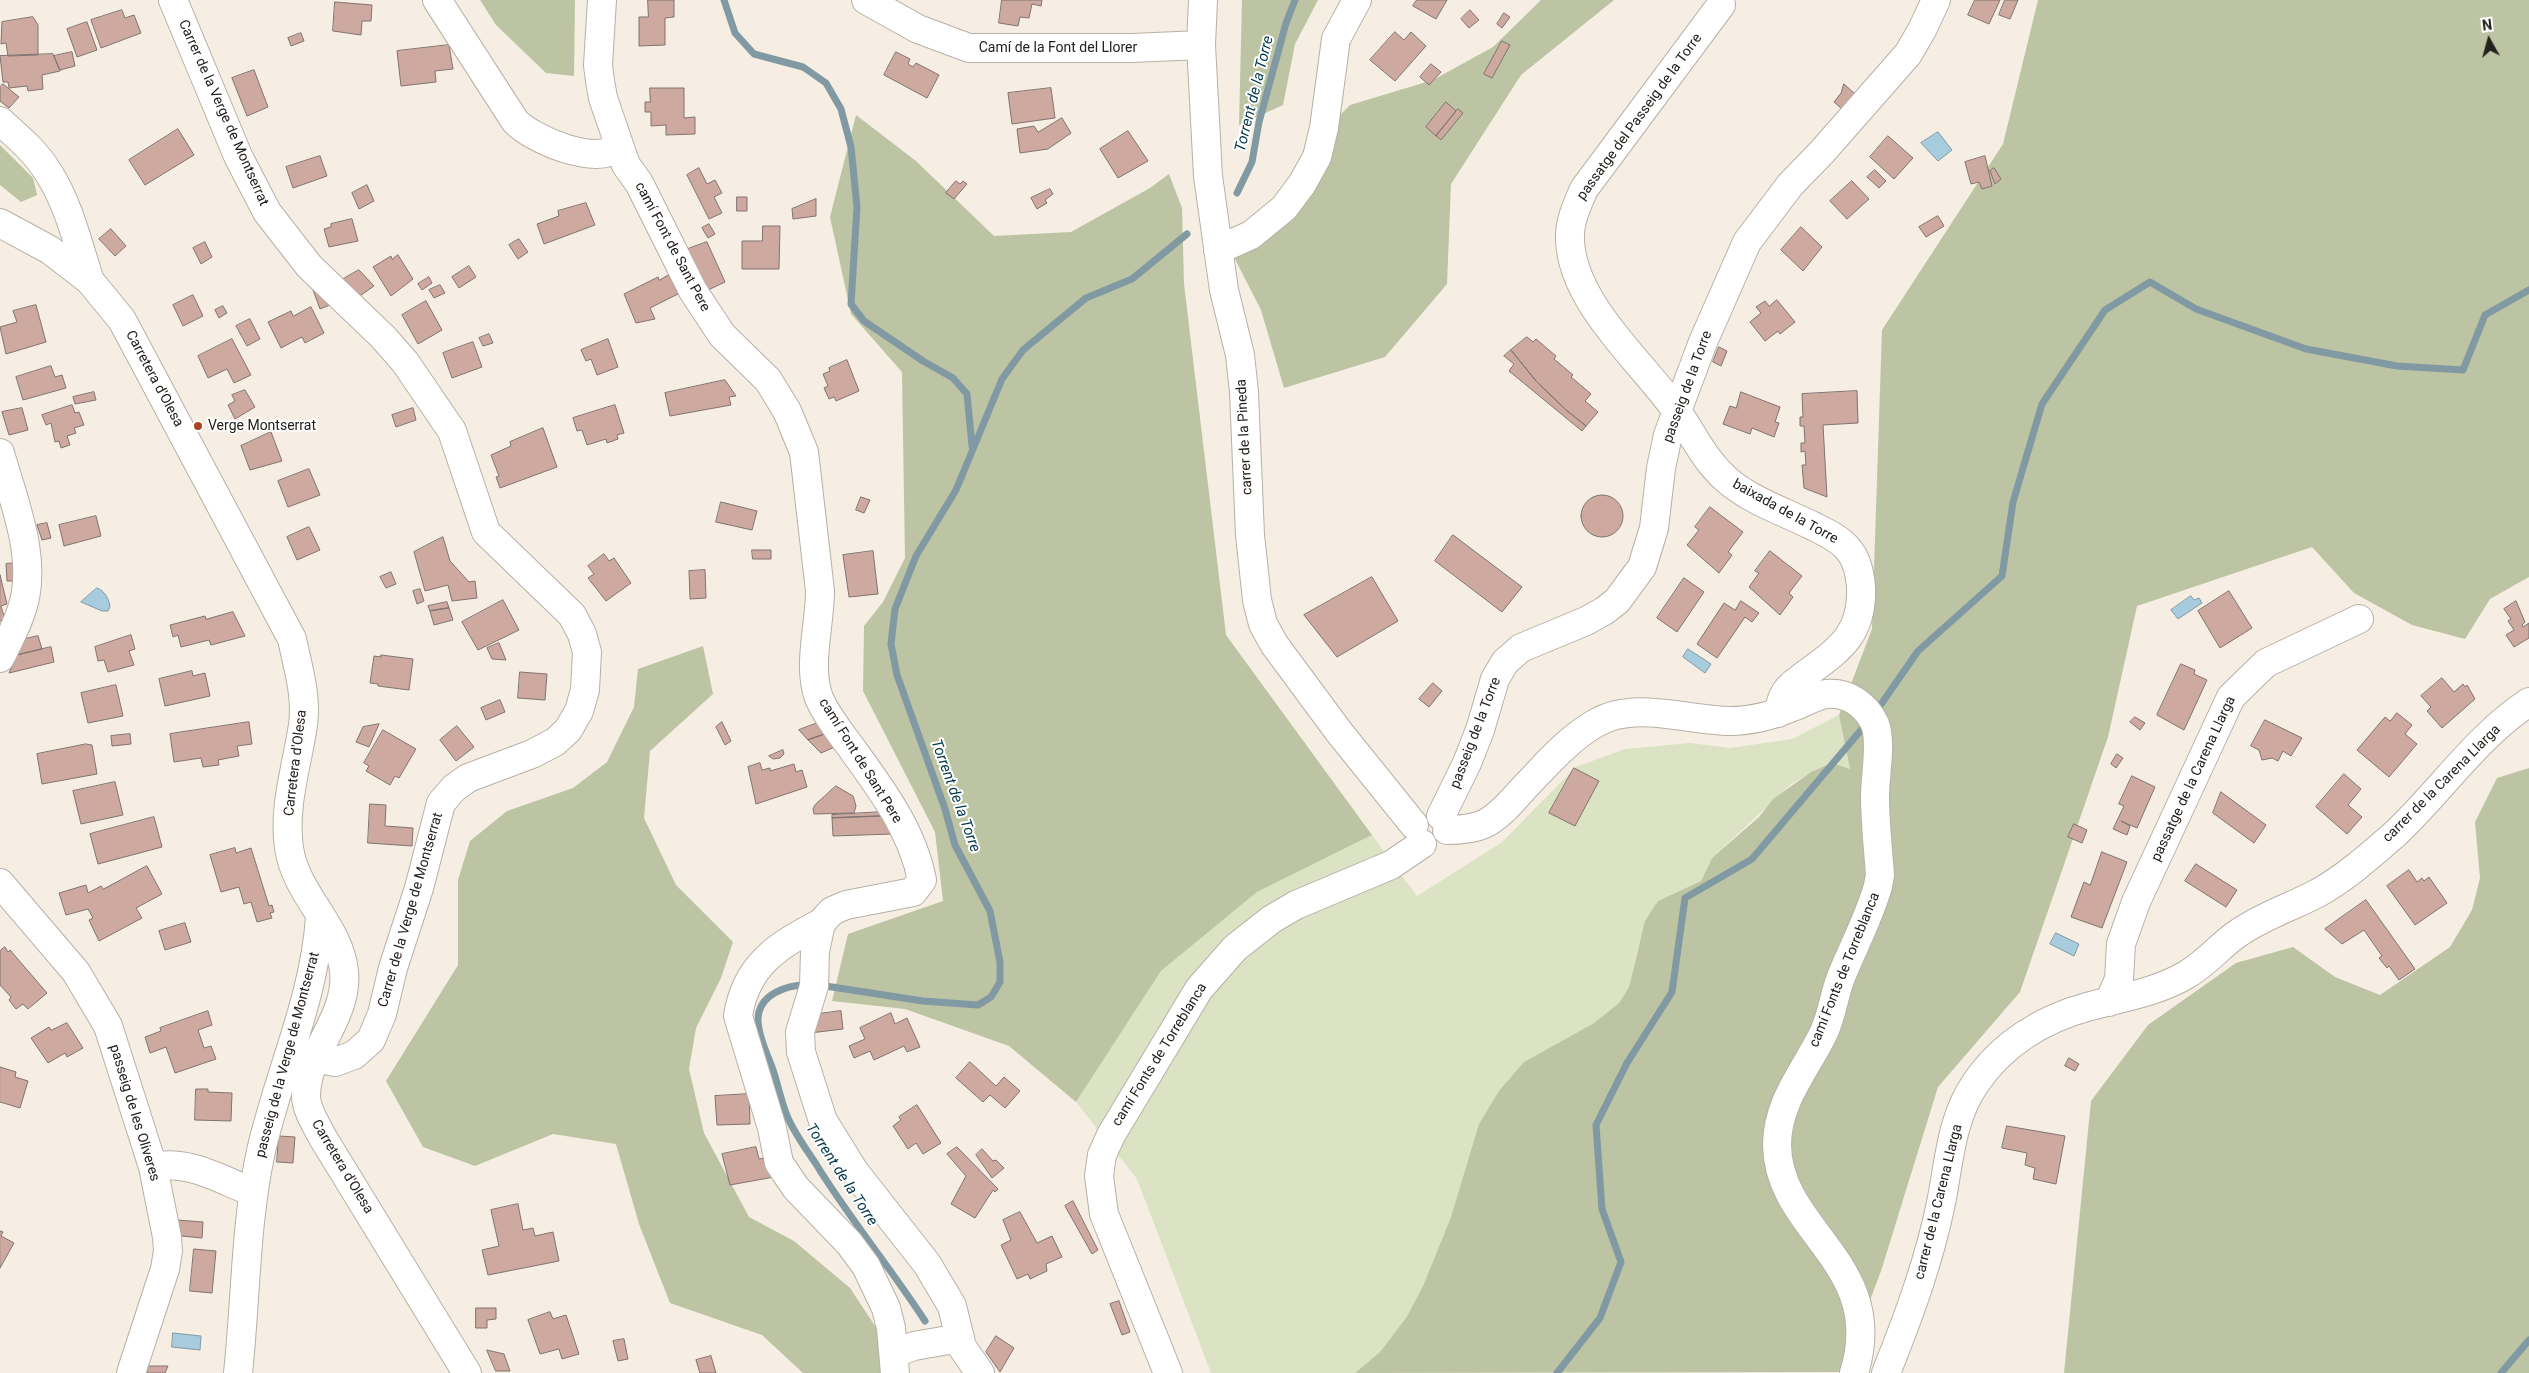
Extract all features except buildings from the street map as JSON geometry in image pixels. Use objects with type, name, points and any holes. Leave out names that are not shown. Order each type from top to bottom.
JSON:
[{"type":"street","name":"Carrer de la Verge de Montserrat","points":[[173,0],[238,156],[267,212],[308,266],[383,337],[406,362],[452,431],[486,532],[572,615],[582,634],[586,652],[585,690],[579,710],[568,730],[555,742],[532,754],[468,778],[454,788],[441,803],[419,888],[393,968],[382,1014],[371,1040],[354,1055],[335,1062],[316,1058]]},
{"type":"street","points":[[438,0],[486,72],[515,121],[524,130],[561,146],[590,154],[606,154],[618,146]]},
{"type":"street","name":"camí Font de Sant Pere","points":[[602,0],[598,65],[602,98],[618,146],[692,291],[722,335],[768,380],[787,411],[804,452],[820,592],[820,613],[813,669],[818,697],[883,791],[919,862],[922,880],[913,892],[846,905],[832,911],[821,923],[782,944],[763,959],[741,998],[738,1016],[772,1128],[780,1163],[796,1188],[859,1255],[886,1308],[895,1363]]},
{"type":"street","name":"Camí de la Font del Llorer","points":[[866,0],[918,29],[969,48],[1132,48],[1201,45]]},
{"type":"street","name":"carrer de la Pineda","points":[[1203,0],[1201,45],[1208,176],[1218,250],[1241,364],[1250,535],[1257,600],[1263,624],[1274,644],[1418,835]]},
{"type":"street","points":[[1218,250],[1251,235],[1284,208],[1302,184],[1316,157],[1324,128],[1336,39],[1357,0]]},
{"type":"street","name":"passeig de la Torre","points":[[1444,823],[1483,722],[1495,679],[1505,662],[1521,648],[1586,621],[1604,611],[1617,601],[1642,566],[1654,528],[1661,468],[1676,410],[1747,242],[1790,185],[1822,152],[1908,54],[1936,0]]},
{"type":"street","name":"passatge del Passeig de la Torre","points":[[1676,410],[1635,362],[1587,293],[1578,275],[1572,255],[1572,221],[1584,190],[1721,5]]},
{"type":"street","points":[[0,121],[29,149],[47,170],[59,190],[90,281]]},
{"type":"street","name":"Carretera d'Olesa","points":[[0,223],[50,250],[90,281],[122,320],[292,639],[303,690],[304,724],[288,816],[289,850],[301,887],[339,945],[344,973],[341,1003],[308,1075],[306,1098],[312,1116],[468,1373]]},
{"type":"street","name":"baixada de la Torre","points":[[1676,410],[1699,449],[1729,482],[1749,495],[1835,538],[1849,549],[1858,568],[1861,600],[1854,631],[1839,650],[1785,693],[1778,713]]},
{"type":"street","points":[[0,453],[19,522],[25,552],[27,584],[17,624],[0,658]]},
{"type":"street","name":"passatge de la Carena Llarga","points":[[2109,1002],[2119,979],[2121,944],[2136,902],[2230,697],[2266,663],[2359,619]]},
{"type":"street","name":"camí Fonts de Torreblanca","points":[[1168,1373],[1104,1214],[1099,1176],[1102,1155],[1111,1135],[1199,989],[1235,948],[1272,919],[1296,905],[1391,865],[1418,835],[1425,813],[1444,823],[1474,828],[1486,823],[1515,799],[1564,748],[1598,722],[1616,716],[1640,713],[1722,721],[1743,721],[1778,713],[1827,694],[1848,696],[1868,713],[1875,725],[1878,737],[1875,794],[1880,875],[1878,886],[1841,978],[1825,1030],[1788,1094],[1778,1129],[1778,1158],[1780,1172],[1788,1192],[1844,1271],[1852,1290],[1860,1334],[1854,1373]]},
{"type":"street","name":"carrer de la Carena Llarga","points":[[1886,1373],[1907,1320],[1926,1260],[1941,1202],[1948,1154],[1958,1120],[1973,1086],[1992,1061],[2042,1024],[2086,1007],[2134,996],[2184,976],[2204,963],[2238,932],[2318,892],[2342,877],[2393,836],[2486,736],[2529,702]]},
{"type":"street","name":"passeig de les Oliveres","points":[[0,883],[76,972],[97,1004],[108,1026],[153,1167],[168,1251],[165,1269],[130,1373]]},
{"type":"street","name":"passeig de la Verge de Montserrat","points":[[238,1373],[244,1274],[253,1192],[274,1098],[302,1014],[315,964],[320,916]]},
{"type":"street","points":[[821,923],[814,975],[800,1032],[801,1052],[806,1072],[824,1121],[854,1171],[932,1271],[952,1306],[962,1348],[980,1373]]},
{"type":"street","points":[[153,1167],[167,1164],[182,1165],[253,1192]]},
{"type":"street","points":[[895,1363],[914,1346],[960,1338]]},
{"type":"green space","points":[[480,0],[575,0],[574,76],[546,73],[496,25]]},
{"type":"green space","points":[[1242,0],[1318,0],[1295,44],[1283,105],[1239,125]]},
{"type":"green space","points":[[1541,0],[1614,0],[1521,75],[1451,184],[1447,284],[1385,357],[1284,388],[1261,310],[1234,257],[1324,131],[1350,105],[1433,80],[1493,47]]},
{"type":"green space","points":[[2038,0],[2529,0],[2529,577],[2490,599],[2465,639],[2412,625],[2354,593],[2312,547],[2137,606],[2108,737],[2020,992],[1938,1087],[1881,1271],[1843,1372],[1355,1373],[1380,1352],[1406,1318],[1423,1286],[1451,1217],[1479,1124],[1499,1091],[1524,1062],[1594,1023],[1619,1003],[1629,987],[1645,921],[1658,901],[1701,881],[1712,858],[1759,817],[1773,799],[1811,772],[1832,763],[1850,769],[1839,715],[1872,629],[1882,330],[2003,144]]},
{"type":"green space","points":[[856,115],[916,161],[994,236],[1071,232],[1150,188],[1169,174],[1182,208],[1184,284],[1226,635],[1372,835],[1257,892],[1161,971],[1076,1102],[1009,1046],[905,1009],[832,1001],[848,934],[943,901],[935,832],[863,691],[864,626],[883,602],[905,558],[902,372],[851,314],[830,217]]},
{"type":"green space","points":[[0,145],[33,178],[37,195],[21,202],[0,185]]},
{"type":"green space","points":[[703,646],[713,694],[650,751],[644,818],[676,885],[733,942],[721,978],[696,1028],[689,1069],[704,1133],[749,1217],[794,1241],[850,1288],[877,1329],[883,1372],[895,1373],[803,1373],[762,1335],[670,1303],[639,1224],[616,1144],[553,1134],[475,1166],[423,1147],[386,1081],[458,965],[458,880],[470,841],[507,811],[573,788],[607,762],[634,707],[638,669]]},
{"type":"green space","points":[[1839,715],[1850,769],[1811,772],[1791,784],[1712,858],[1701,881],[1658,901],[1638,947],[1629,987],[1619,1003],[1594,1023],[1524,1062],[1451,1217],[1423,1286],[1406,1318],[1380,1352],[1355,1373],[1211,1373],[1137,1179],[1076,1102],[1161,971],[1257,892],[1372,835],[1417,896],[1501,843],[1576,767],[1625,749],[1690,743],[1730,748],[1792,739]]},
{"type":"green space","points":[[2529,768],[2529,1373],[2064,1373],[2091,1101],[2148,1025],[2236,963],[2293,947],[2335,977],[2380,995],[2450,947],[2472,910],[2480,878],[2475,822],[2497,778]]},
{"type":"water","points":[[1938,132],[1952,150],[1938,161],[1921,143]]},
{"type":"water","points":[[97,588],[108,598],[110,607],[108,611],[102,611],[81,602]]},
{"type":"water","points":[[2191,596],[2194,600],[2199,598],[2202,603],[2178,619],[2171,610]]},
{"type":"water","points":[[1688,649],[1711,664],[1705,673],[1683,657]]},
{"type":"water","points":[[2056,933],[2079,944],[2074,956],[2050,944]]},
{"type":"water","points":[[173,1333],[201,1336],[200,1350],[172,1347]]},
{"type":"waterway","points":[[724,0],[735,33],[754,54],[803,67],[826,83],[841,109],[851,147],[857,207],[851,304],[864,321],[923,361],[953,378],[967,394],[972,446]]},
{"type":"waterway","name":"Torrent de la Torre","points":[[1237,193],[1252,162],[1259,122],[1286,23],[1295,0]]},
{"type":"waterway","name":"Torrent de la Torre","points":[[819,985],[923,1001],[978,1005],[991,997],[1000,982],[1000,962],[990,911],[955,845],[945,809],[897,675],[891,644],[895,609],[916,556],[956,490],[1002,379],[1023,350],[1086,298],[1132,279],[1187,234]]},
{"type":"waterway","points":[[1875,713],[1918,651],[2002,576],[2013,502],[2042,404],[2105,310],[2150,282],[2196,309],[2306,349],[2397,366],[2463,370],[2485,315],[2529,290]]},
{"type":"waterway","points":[[1557,1373],[1600,1318],[1621,1262],[1602,1209],[1596,1125],[1627,1063],[1672,992],[1685,898],[1752,859],[1867,723]]},
{"type":"waterway","name":"Torrent de la Torre","points":[[809,985],[792,986],[776,992],[763,1003],[759,1011],[759,1032],[774,1073],[783,1106],[794,1130],[829,1184],[925,1321]]},
{"type":"waterway","points":[[2501,1373],[2529,1340]]},
{"type":"place","name":"Verge Montserrat","points":[[198,426]]}]
